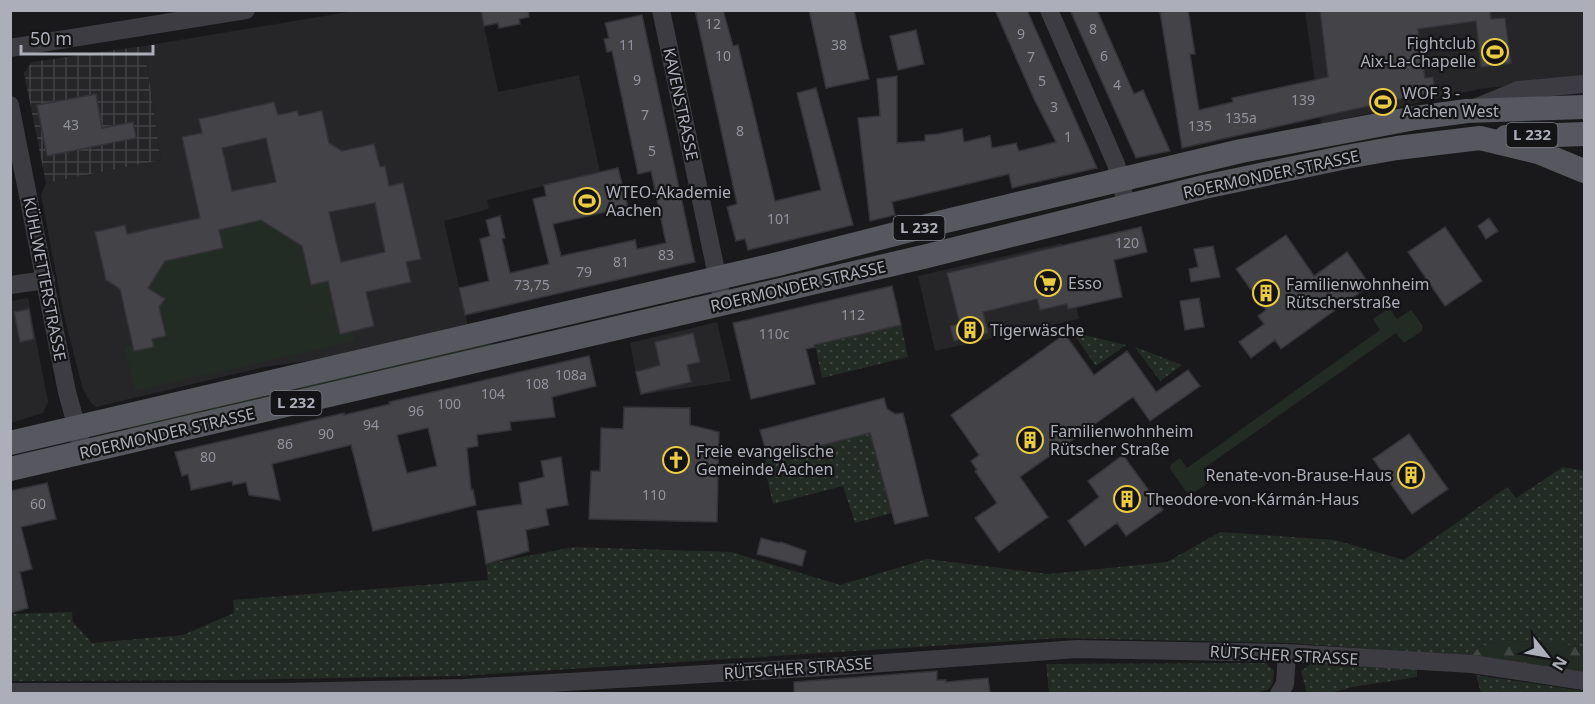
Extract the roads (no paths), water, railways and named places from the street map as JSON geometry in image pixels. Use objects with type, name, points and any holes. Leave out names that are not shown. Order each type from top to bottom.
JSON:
[{"type":"main road","name":"ROERMONDER STRASSE","points":[[10,443],[718,278],[1120,179],[1334,132],[1584,91]]},
{"type":"main road","name":"L 232","points":[[1480,138],[1584,134]]},
{"type":"main road","name":"ROERMONDER STRASSE","points":[[10,469],[723,303],[1282,169],[1397,148],[1480,138],[1538,152],[1584,171]]},
{"type":"street","points":[[10,48],[246,10]]},
{"type":"street","name":"KAVENSTRASSE","points":[[660,10],[723,303]]},
{"type":"street","points":[[1049,10],[1110,148],[1127,207]]},
{"type":"street","name":"KÜHLWETTERSTRASSE","points":[[10,105],[67,392],[83,452]]},
{"type":"street","points":[[10,285],[46,280]]},
{"type":"street","name":"RÜTSCHER STRASSE","points":[[10,692],[282,692],[464,688],[842,666],[1077,649],[1287,653],[1472,664],[1584,681]]},
{"type":"street","points":[[1279,693],[1285,684],[1287,653]]},
{"type":"place","name":"Fightclub Aix-La-Chapelle","points":[[1495,52]]},
{"type":"place","name":"WOF 3 - Aachen West","points":[[1383,102]]},
{"type":"place","name":"WTEO-Akademie Aachen","points":[[587,201]]},
{"type":"place","name":"Esso","points":[[1048,283]]},
{"type":"place","name":"Familienwohnheim Rütscherstraße","points":[[1266,293]]},
{"type":"place","name":"Tigerwäsche","points":[[970,330]]},
{"type":"place","name":"Familienwohnheim Rütscher Straße","points":[[1030,440]]},
{"type":"place","name":"Freie evangelische Gemeinde Aachen","points":[[676,460]]},
{"type":"place","name":"Renate-von-Brause-Haus","points":[[1411,475]]},
{"type":"place","name":"Theodore-von-Kármán-Haus","points":[[1127,499]]}]
